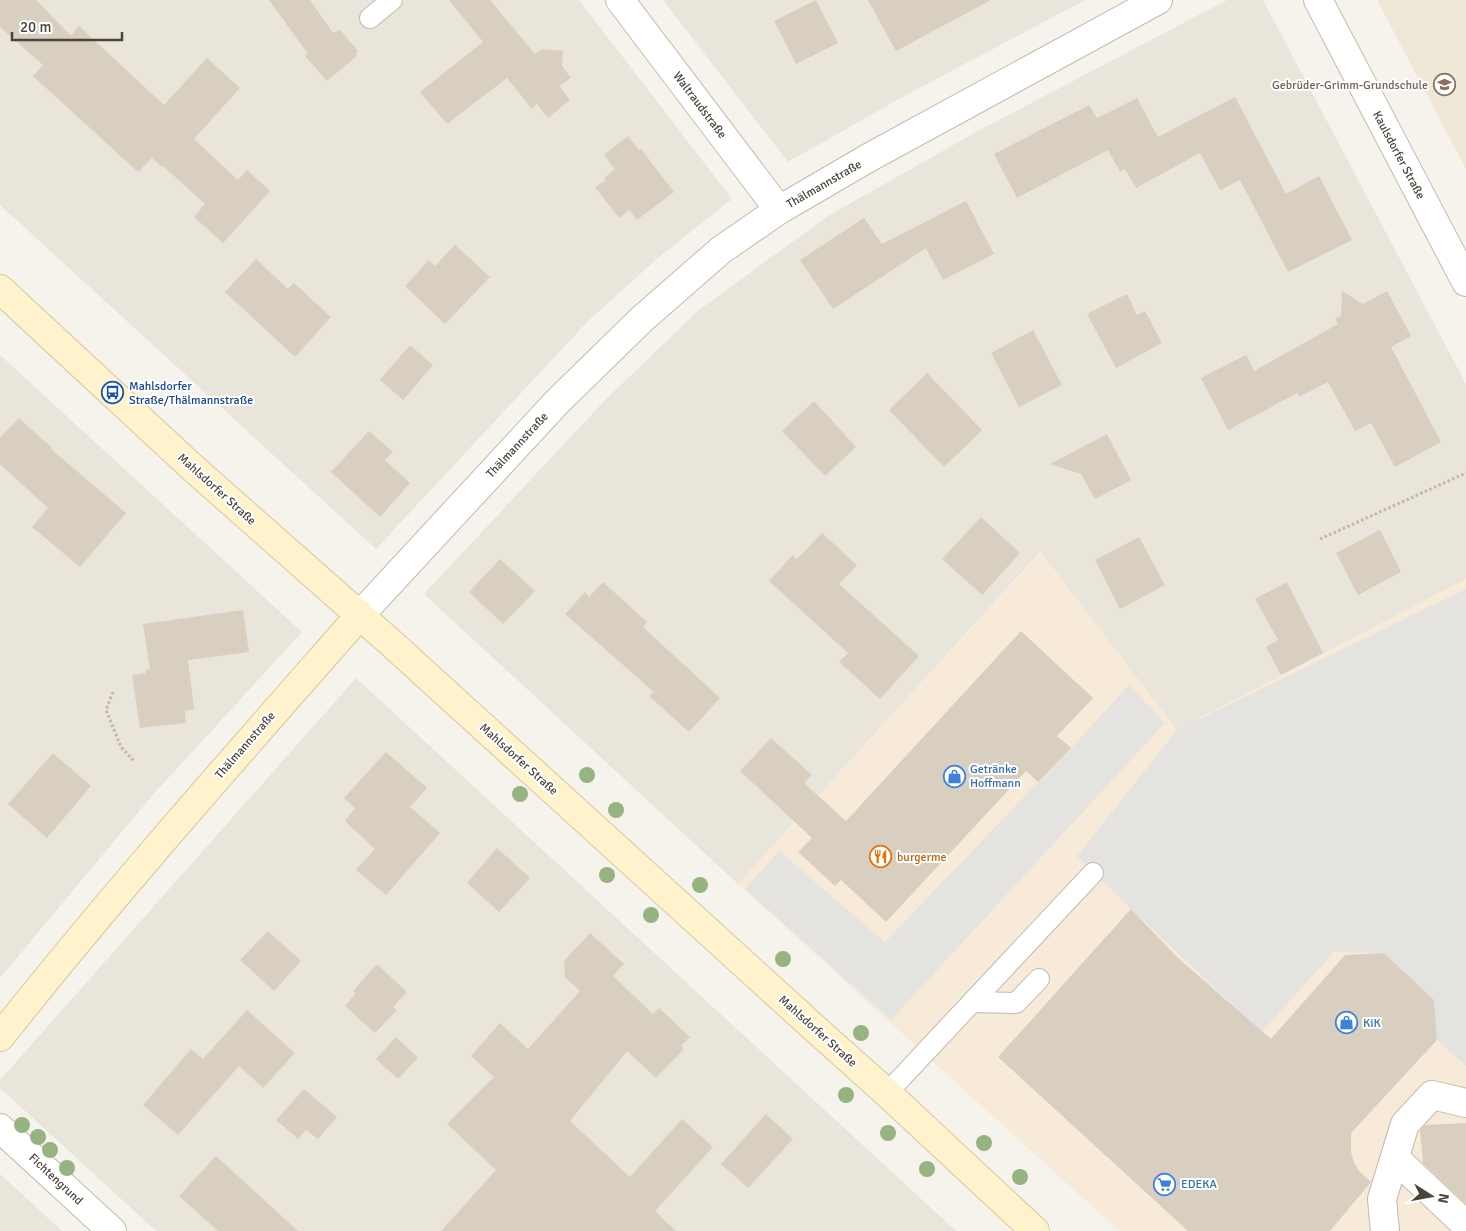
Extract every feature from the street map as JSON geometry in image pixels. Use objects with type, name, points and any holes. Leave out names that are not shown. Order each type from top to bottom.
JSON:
[{"type":"main road","name":"Mahlsdorfer Straße","points":[[0,289],[194,469],[360,616],[887,1093],[1035,1231]]},
{"type":"main road","name":"Thälmannstraße","points":[[0,1037],[70,949],[169,833],[360,616]]},
{"type":"street","name":"Waltraudstraße","points":[[620,0],[779,210]]},
{"type":"street","name":"Thälmannstraße","points":[[360,616],[544,415],[597,361],[720,250],[779,210],[870,158],[1158,0]]},
{"type":"street","name":"Kaulsdorfer Straße","points":[[1318,0],[1466,282]]},
{"type":"street","points":[[1385,1231],[1382,1199],[1405,1124],[1432,1096],[1466,1103]]},
{"type":"street","name":"Fichtengrund","points":[[0,1128],[112,1231]]},
{"type":"street","points":[[1395,1158],[1466,1226]]},
{"type":"lane","points":[[370,18],[392,0]]},
{"type":"lane","points":[[887,1093],[1093,873]]},
{"type":"lane","points":[[973,1002],[1016,1003],[1039,979]]},
{"type":"path","points":[[1320,539],[1466,473]]},
{"type":"path","points":[[113,692],[106,710],[121,747],[135,762]]},
{"type":"shaded area","points":[[0,0],[579,0],[732,199],[658,258],[589,320],[376,549],[0,205]]},
{"type":"shaded area","points":[[663,0],[1085,0],[897,100],[788,162]]},
{"type":"shaded area","points":[[1227,0],[1263,0],[1466,384],[1466,579],[1177,730],[1040,552],[738,884],[424,594],[605,400],[699,310],[828,216],[976,132]]},
{"type":"shaded area","name":"Gebrüder-Grimm-Grundschule","points":[[1377,0],[1466,0],[1466,169]]},
{"type":"shaded area","points":[[0,355],[302,632],[150,798],[0,978]]},
{"type":"shaded area","points":[[1041,552],[1177,730],[1466,579],[1466,1231],[1119,1231],[738,884]]},
{"type":"shaded area","points":[[1466,589],[1466,1066],[1437,1040],[1434,1000],[1384,953],[1334,952],[1262,1032],[1077,856],[1177,730]]},
{"type":"shaded area","points":[[356,678],[956,1231],[156,1231],[0,1088],[0,1080]]},
{"type":"shaded area","points":[[1129,685],[1165,723],[891,1020],[745,889],[779,851],[885,942]]},
{"type":"shaded area","points":[[0,1174],[62,1231],[0,1231]]},
{"type":"building","points":[[0,0],[36,0],[71,36],[79,26],[164,105],[207,58],[240,88],[194,139],[238,180],[247,170],[270,191],[223,243],[194,217],[205,204],[163,166],[152,158],[138,172],[33,76],[43,65],[0,27]]},
{"type":"building","points":[[269,0],[310,0],[333,33],[340,30],[358,51],[357,56],[327,81],[305,56],[308,54]]},
{"type":"building","points":[[449,0],[490,0],[535,54],[542,49],[563,51],[562,66],[571,78],[559,86],[570,100],[548,118],[537,104],[532,109],[507,78],[447,124],[420,92],[483,42]]},
{"type":"building","points":[[816,0],[838,43],[796,64],[774,21]]},
{"type":"building","points":[[868,0],[991,0],[896,51]]},
{"type":"building","points":[[1235,97],[1286,194],[1319,176],[1352,240],[1288,272],[1240,180],[1220,190],[1200,153],[1136,188],[1125,169],[1120,172],[1108,150],[1017,198],[994,154],[1089,105],[1097,118],[1137,98],[1158,137]]},
{"type":"building","points":[[628,136],[639,150],[641,149],[674,192],[637,220],[629,210],[619,218],[595,187],[606,180],[604,178],[615,169],[604,155]]},
{"type":"building","points":[[966,201],[994,254],[943,280],[926,248],[833,309],[800,260],[864,218],[882,244]]},
{"type":"building","points":[[455,245],[490,277],[445,324],[405,286],[429,260],[435,266]]},
{"type":"building","points":[[256,259],[288,289],[294,283],[331,317],[295,357],[225,292]]},
{"type":"building","points":[[1342,291],[1363,304],[1387,291],[1411,336],[1391,347],[1441,442],[1395,467],[1371,423],[1355,431],[1328,382],[1299,397],[1297,393],[1228,430],[1201,378],[1246,355],[1254,371],[1338,324],[1335,318],[1341,316]]},
{"type":"building","points":[[1127,294],[1137,315],[1145,311],[1162,343],[1116,368],[1087,314]]},
{"type":"building","points":[[1033,330],[1062,385],[1019,407],[991,353]]},
{"type":"building","points":[[410,345],[433,365],[403,400],[380,380]]},
{"type":"building","points":[[927,373],[982,430],[944,467],[889,410]]},
{"type":"building","points":[[814,401],[856,447],[825,476],[782,431]]},
{"type":"building","points":[[19,418],[51,449],[126,513],[80,567],[32,527],[48,508],[0,464],[0,438]]},
{"type":"building","points":[[369,431],[393,452],[385,460],[410,483],[380,517],[331,472]]},
{"type":"building","points":[[1107,434],[1131,480],[1095,499],[1081,474],[1050,464]]},
{"type":"building","points":[[981,517],[1020,553],[982,595],[942,559]]},
{"type":"building","points":[[1380,530],[1401,572],[1358,595],[1336,553]]},
{"type":"building","points":[[822,533],[857,565],[839,584],[919,656],[880,699],[839,662],[848,653],[769,581],[793,555],[797,559]]},
{"type":"building","points":[[1139,537],[1165,585],[1120,609],[1095,560]]},
{"type":"building","points":[[500,559],[535,591],[503,624],[469,592]]},
{"type":"building","points":[[603,582],[647,622],[643,627],[720,698],[689,732],[649,696],[654,692],[565,614],[585,592],[589,597]]},
{"type":"building","points":[[1287,582],[1323,653],[1281,675],[1266,647],[1278,640],[1255,599]]},
{"type":"building","points":[[243,610],[249,652],[188,660],[194,709],[185,711],[186,723],[140,728],[132,675],[146,673],[145,670],[150,669],[143,624]]},
{"type":"building","name":"Getränke Hoffmann","points":[[1021,631],[1093,698],[1057,736],[1071,748],[1038,782],[1026,771],[886,922],[841,880],[835,886],[798,852],[812,838],[740,771],[771,738],[812,775],[804,783],[846,821]]},
{"type":"building","points":[[386,752],[427,788],[410,807],[440,833],[386,895],[356,870],[375,849],[345,821],[355,808],[344,798]]},
{"type":"building","points":[[53,753],[91,786],[47,838],[8,804]]},
{"type":"building","points":[[497,848],[530,878],[499,912],[467,883]]},
{"type":"building","points":[[1131,909],[1178,958],[1271,1039],[1345,955],[1384,953],[1434,1000],[1437,1040],[1351,1133],[1351,1152],[1354,1162],[1359,1171],[1371,1182],[1330,1231],[1188,1231],[998,1057]]},
{"type":"building","points":[[268,931],[301,961],[274,991],[240,960]]},
{"type":"building","points":[[590,933],[624,964],[613,976],[653,1014],[659,1008],[690,1037],[681,1046],[684,1049],[656,1078],[627,1051],[570,1121],[630,1177],[682,1119],[713,1147],[655,1211],[676,1231],[441,1231],[496,1170],[447,1124],[494,1077],[471,1056],[500,1023],[528,1049],[580,991],[565,977],[564,961]]},
{"type":"building","points":[[377,964],[407,992],[393,1007],[397,1010],[375,1033],[345,1006],[356,993],[353,991]]},
{"type":"building","points":[[247,1010],[295,1053],[263,1088],[239,1066],[178,1135],[143,1105],[191,1049],[203,1059]]},
{"type":"building","points":[[396,1037],[418,1058],[398,1079],[376,1059]]},
{"type":"building","points":[[304,1089],[337,1117],[318,1139],[306,1130],[298,1139],[276,1120]]},
{"type":"building","points":[[766,1114],[793,1139],[748,1188],[721,1164]]},
{"type":"building","points":[[1466,1123],[1466,1204],[1423,1163],[1420,1131],[1425,1125]]},
{"type":"building","points":[[216,1156],[298,1231],[218,1231],[179,1196]]},
{"type":"place","name":"Gebrüder-Grimm-Grundschule","points":[[1444,85]]},
{"type":"place","name":"Mahlsdorfer Straße/Thälmannstraße","points":[[113,393]]},
{"type":"place","name":"Getränke Hoffmann","points":[[954,776]]},
{"type":"place","name":"burgerme","points":[[881,857]]},
{"type":"place","name":"KiK","points":[[1347,1023]]},
{"type":"place","name":"EDEKA","points":[[1165,1184]]}]
